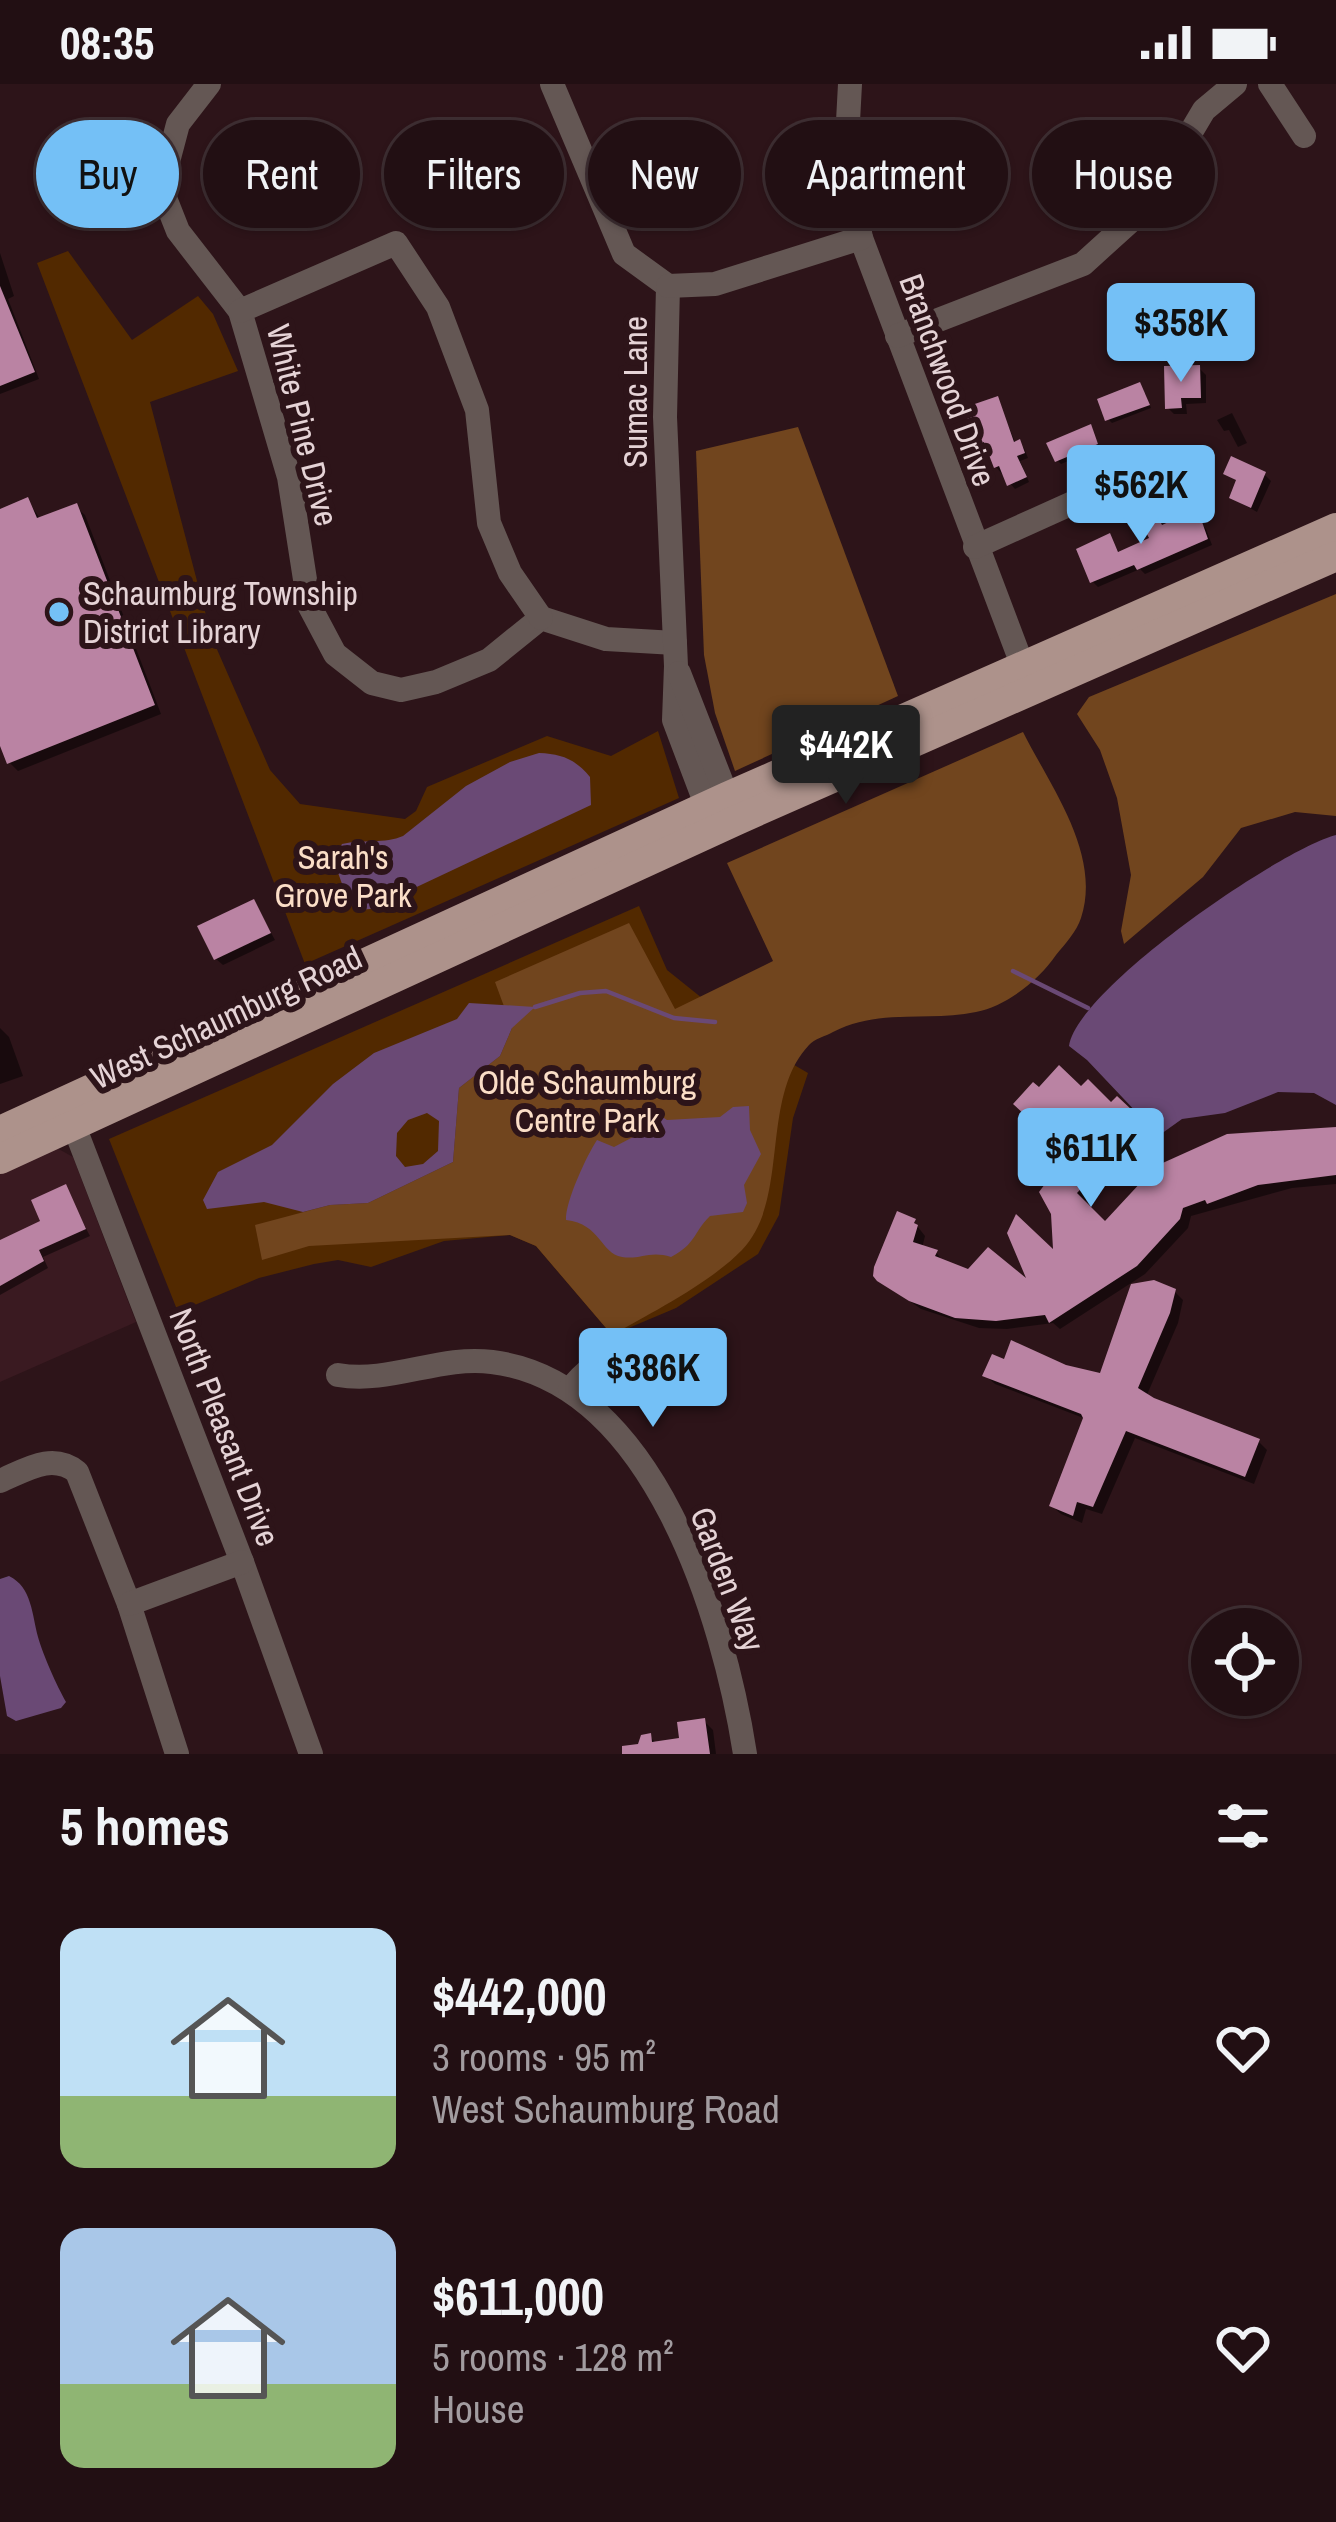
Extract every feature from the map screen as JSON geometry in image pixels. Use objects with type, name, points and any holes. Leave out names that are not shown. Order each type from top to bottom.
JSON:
[{"type":"main road","name":"West Schaumburg Road","points":[[0,1131],[1027,678],[1336,528]]},
{"type":"main road","name":"West Schaumburg Road","points":[[1027,678],[1336,556]]},
{"type":"main road","name":"West Schaumburg Road","points":[[0,1159],[721,813]]},
{"type":"street","name":"White Pine Drive","points":[[209,84],[178,124],[161,188],[178,231],[240,311],[289,477],[308,604],[335,654],[372,683],[401,690],[436,682],[489,660],[541,618]]},
{"type":"street","name":"Sumac Lane","points":[[552,84],[624,254],[668,286],[665,416],[675,654],[721,813]]},
{"type":"street","name":"Branchwood Drive","points":[[850,84],[846,159],[861,238],[1027,678]]},
{"type":"street","points":[[897,336],[1083,264],[1148,206],[1204,110],[1235,84]]},
{"type":"street","points":[[1270,84],[1304,136]]},
{"type":"street","points":[[668,286],[715,284],[861,238]]},
{"type":"street","points":[[240,311],[396,243],[438,307],[477,410],[489,524],[510,573],[541,618],[675,654]]},
{"type":"street","points":[[975,547],[1168,460]]},
{"type":"street","name":"North Pleasant Drive","points":[[74,1126],[311,1754]]},
{"type":"street","points":[[570,1389],[586,1370],[622,1348],[642,1343],[661,1346]]},
{"type":"street","name":"Garden Way","points":[[338,1375],[362,1378],[462,1360],[494,1362],[570,1389],[633,1454],[677,1529],[716,1629],[745,1754]]},
{"type":"street","points":[[0,1481],[48,1462],[63,1463],[77,1472],[129,1604],[177,1754]]},
{"type":"street","points":[[129,1604],[242,1562]]},
{"type":"shaded area","points":[[539,753],[568,759],[590,777],[591,805],[370,909],[358,910],[349,903],[333,859],[342,844],[403,836],[466,786],[510,762]]},
{"type":"shaded area","points":[[1336,835],[1336,1105],[1314,1093],[1278,1092],[1225,1113],[1182,1119],[1147,1144],[1131,1132],[1140,1116],[1069,1046],[1080,1021],[1106,991],[1184,925],[1271,866]]},
{"type":"shaded area","points":[[469,1003],[535,1007],[512,1028],[500,1056],[459,1088],[453,1162],[368,1203],[303,1212],[264,1202],[207,1209],[203,1200],[218,1172],[272,1145],[333,1084],[374,1053],[457,1019]],"holes":[[[427,1113],[439,1121],[438,1151],[423,1164],[405,1167],[396,1156],[397,1133],[408,1120]]]},
{"type":"shaded area","points":[[749,1106],[750,1130],[761,1154],[744,1185],[747,1203],[743,1212],[710,1216],[690,1243],[671,1257],[622,1257],[586,1227],[566,1220],[573,1191],[597,1140],[614,1147],[635,1136],[637,1114],[649,1108],[667,1120],[720,1117],[733,1107]]},
{"type":"shaded area","points":[[55,1147],[73,1157],[136,1322],[0,1382],[0,1173]]},
{"type":"shaded area","points":[[9,1576],[27,1594],[43,1652],[66,1702],[61,1708],[16,1721],[7,1716],[0,1676],[0,1579]]},
{"type":"green space","name":"Sarah's Grove Park","points":[[68,251],[132,340],[198,296],[213,314],[238,371],[150,402],[212,638],[270,770],[300,804],[405,819],[416,811],[427,787],[547,736],[611,756],[658,731],[679,798],[305,964],[37,263]]},
{"type":"green space","points":[[798,427],[898,696],[735,771],[715,713],[704,655],[696,451]]},
{"type":"green space","points":[[1336,594],[1336,816],[1295,812],[1241,828],[1203,877],[1124,944],[1121,931],[1131,875],[1117,798],[1100,750],[1077,714],[1089,697]]},
{"type":"green space","points":[[1023,732],[1079,845],[1086,894],[1077,928],[1041,974],[999,1004],[958,1015],[868,1020],[811,1043],[784,1092],[772,1177],[757,1229],[742,1250],[714,1274],[612,1335],[536,1246],[510,1235],[309,1246],[262,1260],[255,1225],[330,1205],[368,1203],[453,1162],[459,1088],[500,1056],[512,1028],[495,982],[629,923],[675,1009],[773,961],[727,863]]},
{"type":"green space","name":"Olde Schaumburg Centre Park","points":[[639,906],[667,970],[763,1047],[808,1073],[793,1118],[779,1215],[758,1254],[676,1308],[612,1335],[536,1246],[510,1235],[444,1241],[371,1267],[338,1260],[314,1264],[259,1278],[178,1312],[109,1139]]},
{"type":"building","points":[[0,286],[35,372],[0,386]]},
{"type":"building","points":[[1200,365],[1201,398],[1181,398],[1182,408],[1165,409],[1164,366]]},
{"type":"building","points":[[1140,382],[1150,405],[1105,421],[1097,399]]},
{"type":"building","points":[[998,396],[1014,442],[1020,439],[1025,453],[1017,456],[1027,477],[1007,486],[984,442],[977,445],[963,408]]},
{"type":"building","points":[[1091,424],[1098,444],[1055,462],[1046,443]]},
{"type":"building","points":[[1231,456],[1266,472],[1251,508],[1229,498],[1236,480],[1223,474]]},
{"type":"building","name":"Schaumburg Township District Library","points":[[28,497],[37,518],[77,503],[155,705],[7,764],[0,746],[0,509]]},
{"type":"building","points":[[1188,513],[1192,523],[1201,519],[1208,539],[1137,570],[1134,565],[1090,583],[1076,549],[1110,533],[1118,552],[1149,538],[1142,524],[1158,517],[1162,525]]},
{"type":"building","points":[[254,899],[271,933],[214,960],[197,926]]},
{"type":"building","points":[[1059,1065],[1081,1086],[1088,1079],[1111,1102],[1117,1096],[1133,1111],[1109,1138],[1115,1142],[1090,1168],[1095,1174],[1077,1193],[1105,1221],[1156,1166],[1227,1134],[1336,1127],[1336,1175],[1258,1185],[1183,1208],[1180,1219],[1137,1266],[1049,1323],[1045,1315],[996,1321],[955,1318],[909,1301],[877,1281],[874,1267],[897,1211],[916,1219],[913,1242],[938,1250],[935,1256],[968,1269],[988,1247],[1026,1278],[1007,1233],[1016,1214],[1053,1249],[1051,1214],[1039,1192],[1052,1151],[1021,1121],[1025,1115],[1013,1104],[1033,1082],[1039,1087]]},
{"type":"building","points":[[66,1184],[86,1229],[39,1250],[44,1261],[0,1286],[0,1240],[40,1221],[31,1200]]},
{"type":"building","points":[[1154,1280],[1176,1289],[1138,1388],[1260,1439],[1245,1477],[1126,1431],[1093,1507],[1077,1502],[1073,1516],[1049,1506],[1081,1414],[982,1376],[992,1354],[1004,1359],[1011,1340],[1066,1365],[1100,1373],[1131,1284]]},
{"type":"building","points":[[705,1718],[710,1754],[622,1754],[622,1746],[638,1744],[641,1735],[651,1733],[652,1742],[679,1738],[677,1722]]},
{"type":"waterway","points":[[1013,971],[1088,1008]]},
{"type":"waterway","points":[[535,1007],[580,993],[606,991],[674,1018],[715,1022]]},
{"type":"place","name":"Schaumburg Township District Library","points":[[59,612]]}]
